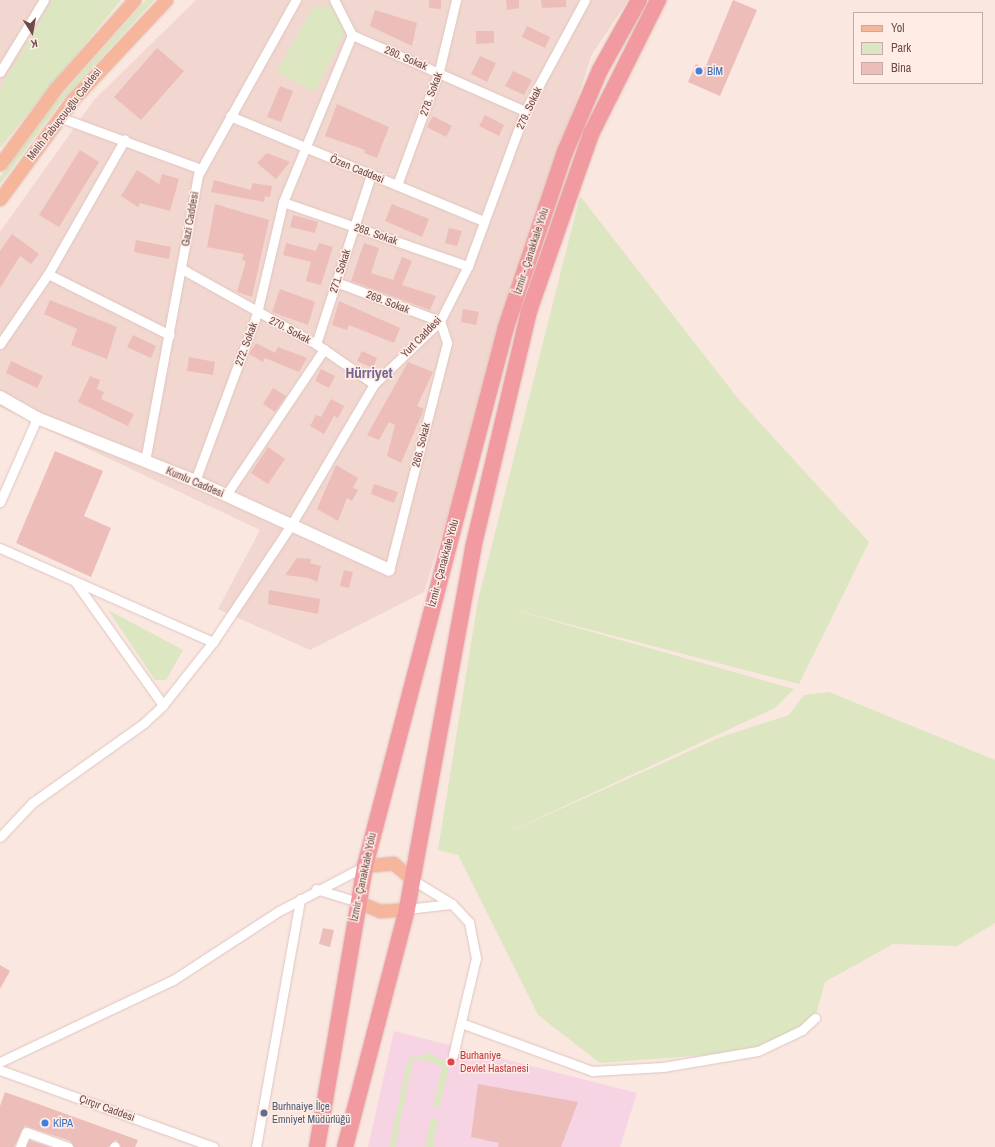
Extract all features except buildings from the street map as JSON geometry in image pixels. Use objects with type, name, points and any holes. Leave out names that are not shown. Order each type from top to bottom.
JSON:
[{"type":"highway","name":"İzmir - Çanakkale Yolu","points":[[317,1147],[365,866],[527,260],[565,152],[600,70],[639,0]]},
{"type":"highway","name":"İzmir - Çanakkale Yolu","points":[[345,1147],[350,1120],[407,909],[473,548],[529,311],[591,134],[658,0]]},
{"type":"main road","name":"Melih Pabuçcuoğlu Caddesi","points":[[0,164],[56,88],[134,0]]},
{"type":"main road","name":"Melih Pabuçcuoğlu Caddesi","points":[[0,200],[59,117],[98,69],[166,0]]},
{"type":"main road","points":[[365,866],[393,863],[413,880]]},
{"type":"main road","points":[[358,902],[380,911],[407,909]]},
{"type":"street","points":[[0,72],[44,0]]},
{"type":"street","name":"Gazi Caddesi","points":[[144,460],[170,335],[201,168],[296,0]]},
{"type":"street","points":[[334,0],[352,35]]},
{"type":"street","name":"278. Sokak","points":[[397,186],[439,71],[456,0]]},
{"type":"street","name":"279. Sokak","points":[[484,221],[526,111],[584,0]]},
{"type":"street","name":"280. Sokak","points":[[352,35],[439,71],[526,111]]},
{"type":"street","name":"272. Sokak","points":[[195,481],[257,313],[283,202],[352,35]]},
{"type":"street","name":"Özen Caddesi","points":[[230,116],[484,221]]},
{"type":"street","points":[[59,117],[125,139],[201,168]]},
{"type":"street","points":[[0,344],[48,274],[125,139]]},
{"type":"street","name":"271. Sokak","points":[[316,344],[371,175]]},
{"type":"street","name":"268. Sokak","points":[[283,202],[468,266]]},
{"type":"street","name":"Yurt Caddesi","points":[[0,837],[32,803],[144,723],[163,706],[212,642],[291,525],[374,384],[440,321],[468,266],[484,221]]},
{"type":"street","name":"270. Sokak","points":[[182,269],[257,313],[316,344],[374,384]]},
{"type":"street","points":[[48,274],[170,335]]},
{"type":"street","name":"269. Sokak","points":[[336,282],[440,321]]},
{"type":"street","name":"266. Sokak","points":[[389,570],[447,343],[440,321]]},
{"type":"street","points":[[226,495],[324,349]]},
{"type":"street","name":"Kumlu Caddesi","points":[[0,397],[38,418],[195,481],[389,570]]},
{"type":"street","points":[[0,502],[38,418]]},
{"type":"street","points":[[0,548],[212,642]]},
{"type":"street","points":[[76,583],[163,706]]},
{"type":"street","points":[[0,1062],[173,980],[316,889],[365,866]]},
{"type":"street","points":[[413,880],[452,904],[469,922],[476,958],[453,1055]]},
{"type":"street","points":[[316,889],[358,902]]},
{"type":"street","points":[[256,1147],[300,899]]},
{"type":"street","points":[[407,909],[452,904]]},
{"type":"street","points":[[461,1023],[592,1071],[663,1067],[758,1051],[802,1030],[815,1018]]},
{"type":"street","name":"Çırçır Caddesi","points":[[0,1070],[214,1147]]},
{"type":"street","points":[[20,1147],[26,1132],[68,1147]]},
{"type":"shaded area","points":[[0,0],[98,0],[0,138]]},
{"type":"shaded area","points":[[196,0],[628,0],[591,56],[424,592],[310,650],[218,609],[260,530],[0,407],[0,232],[94,100]]},
{"type":"shaded area","name":"Burhaniye Devlet Hastanesi","points":[[394,1031],[637,1093],[620,1147],[368,1147]]},
{"type":"green space","points":[[52,0],[121,0],[0,148],[0,89]]},
{"type":"green space","points":[[146,0],[154,0],[61,102],[0,184],[0,177],[55,102]]},
{"type":"green space","points":[[332,6],[346,30],[315,92],[276,72],[313,7]]},
{"type":"green space","points":[[580,196],[740,401],[869,542],[799,684],[507,608],[794,689],[775,708],[500,836],[721,737],[789,715],[804,695],[829,692],[995,760],[995,923],[957,946],[893,944],[825,982],[815,1018],[758,1051],[600,1063],[538,1015],[458,855],[438,850],[478,600]]},
{"type":"green space","points":[[108,610],[183,650],[166,680],[155,680]]},
{"type":"green space","points":[[427,1053],[446,1061],[448,1072],[439,1109],[433,1107],[442,1066],[422,1059],[413,1061],[395,1147],[389,1147],[408,1059]]},
{"type":"green space","points":[[431,1118],[438,1119],[433,1147],[425,1147]]},
{"type":"place","name":"BİM","points":[[699,71]]},
{"type":"place","name":"Burhaniye Devlet Hastanesi","points":[[451,1062]]},
{"type":"place","name":"Burhnaiye İlçe Emniyet Müdürlüğü","points":[[264,1113]]},
{"type":"place","name":"KİPA","points":[[45,1123]]},
{"type":"district","name":"Hürriyet","points":[[369,373]]}]
